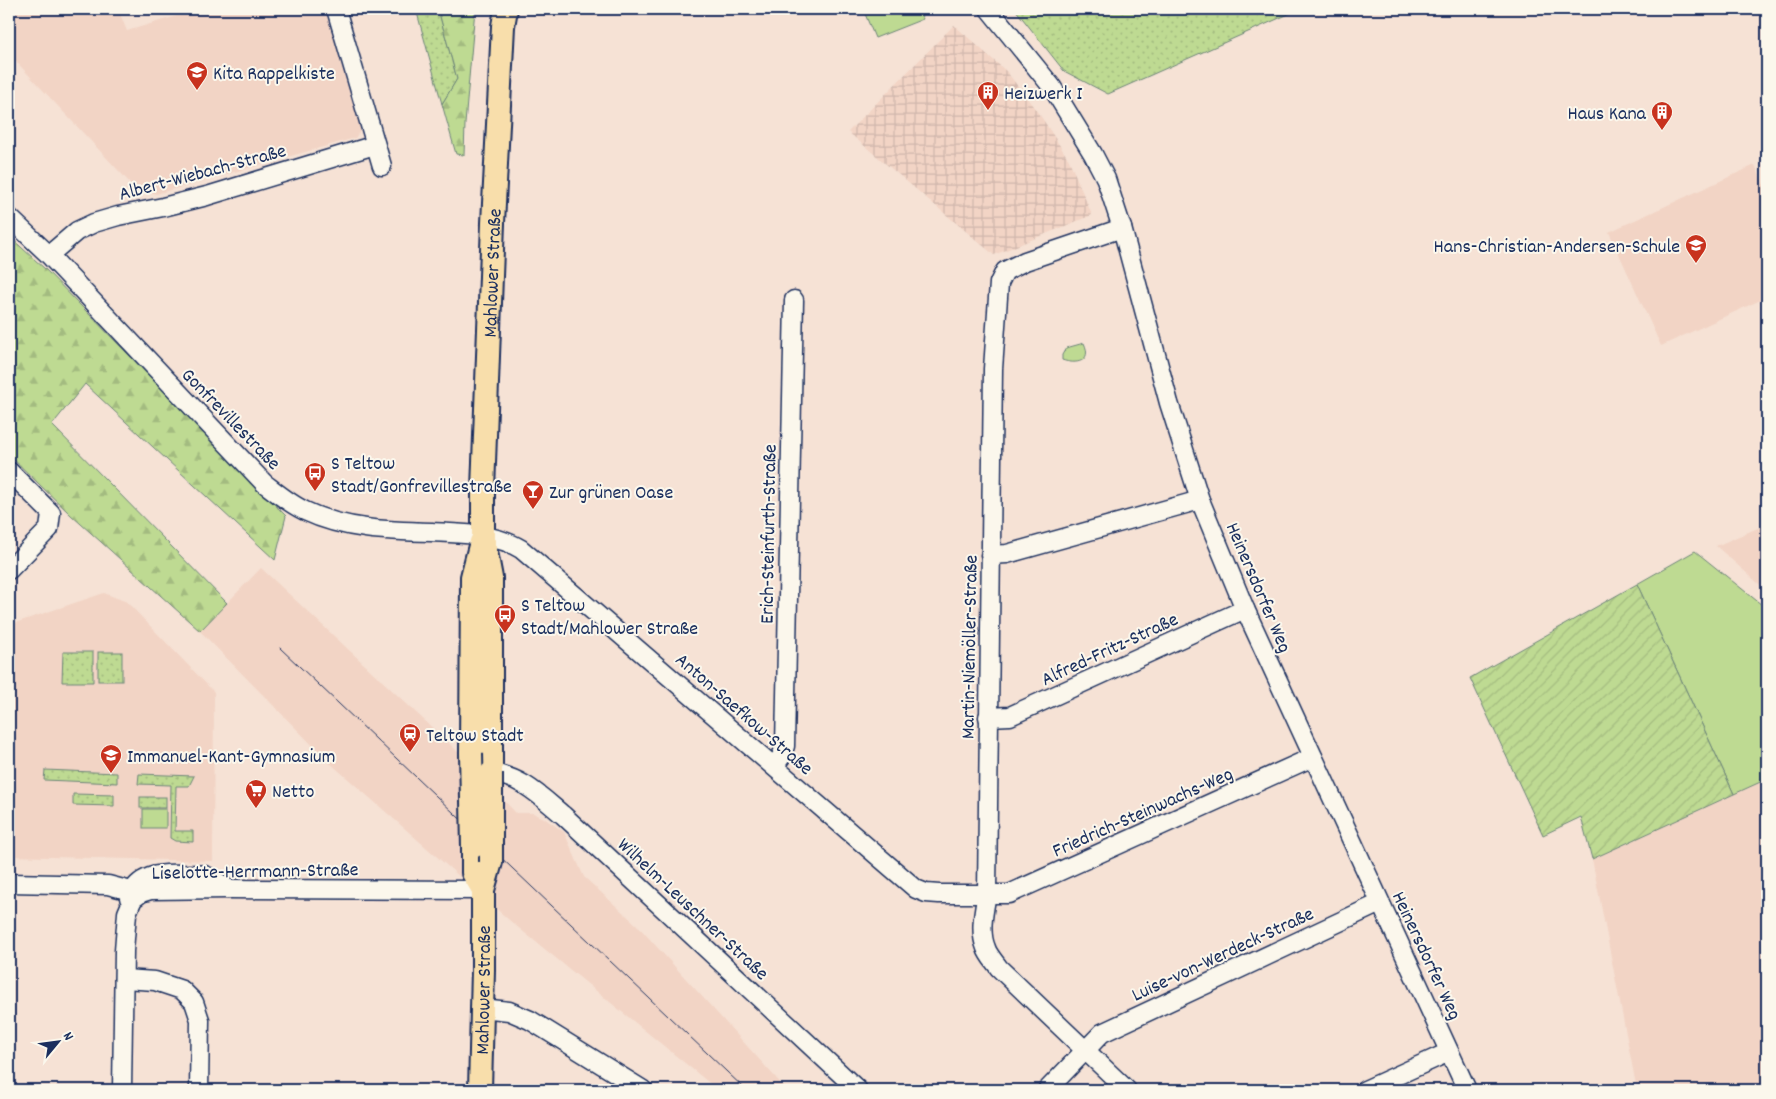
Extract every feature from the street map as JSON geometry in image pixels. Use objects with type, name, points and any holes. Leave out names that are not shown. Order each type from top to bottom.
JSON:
[{"type":"main road","name":"Mahlower Straße","points":[[480,1090],[483,890],[491,862],[491,578],[483,536],[483,489],[493,223],[506,9]]},
{"type":"main road","name":"Mahlower Straße","points":[[483,536],[472,577],[471,753],[473,874],[483,890]]},
{"type":"street","points":[[336,9],[382,166]]},
{"type":"street","name":"Heinersdorfer Weg","points":[[989,9],[1052,87],[1106,179],[1122,228],[1169,403],[1200,500],[1245,609],[1467,1090]]},
{"type":"street","name":"Albert-Wiebach-Straße","points":[[49,255],[77,231],[94,223],[207,196],[376,145]]},
{"type":"street","name":"Gonfrevillestraße","points":[[9,217],[49,255],[264,483],[294,505],[323,519],[345,525],[483,536]]},
{"type":"street","name":"Martin-Niemöller-Straße","points":[[1122,228],[1019,264],[1005,271],[998,283],[993,369],[987,893],[983,917],[983,934],[986,949],[999,968],[1127,1090]]},
{"type":"street","name":"Erich-Steinfurth-Straße","points":[[774,766],[781,757],[785,746],[794,300]]},
{"type":"street","points":[[9,471],[51,513],[49,529],[9,570]]},
{"type":"street","points":[[990,555],[1008,554],[1200,500]]},
{"type":"street","name":"Anton-Saefkow-Straße","points":[[483,536],[511,543],[521,549],[916,889],[926,893],[939,894],[987,893]]},
{"type":"street","name":"Alfred-Fritz-Straße","points":[[988,717],[1010,716],[1245,609]]},
{"type":"street","name":"Friedrich-Steinwachs-Weg","points":[[987,893],[1009,894],[1313,757]]},
{"type":"street","name":"Wilhelm-Leuschner-Straße","points":[[491,773],[509,776],[525,784],[563,815],[858,1090]]},
{"type":"street","points":[[122,1090],[126,903],[131,891],[142,880],[166,873],[204,875],[229,889]]},
{"type":"street","points":[[9,883],[108,885],[131,891]]},
{"type":"street","name":"Liselotte-Herrmann-Straße","points":[[127,913],[134,899],[141,892],[151,890],[483,890]]},
{"type":"street","name":"Luise-von-Werdeck-Straße","points":[[1046,1090],[1102,1033],[1380,903]]},
{"type":"street","points":[[124,979],[155,981],[182,990],[194,1002],[200,1020],[199,1090]]},
{"type":"street","points":[[482,1008],[509,1011],[530,1020],[643,1090]]},
{"type":"street","points":[[1365,1090],[1449,1052]]},
{"type":"shaded area","name":"Kita Rappelkiste","points":[[38,9],[118,9],[127,31],[200,9],[327,9],[362,128],[355,138],[156,194],[133,186],[9,54],[9,14]]},
{"type":"shaded area","points":[[954,25],[1007,72],[1042,118],[1069,160],[1092,215],[994,255],[848,132]]},
{"type":"shaded area","name":"Hans-Christian-Andersen-Schule","points":[[1755,165],[1767,192],[1767,297],[1661,346],[1609,232]]},
{"type":"shaded area","points":[[1767,524],[1767,591],[1716,546]]},
{"type":"shaded area","points":[[261,568],[454,748],[516,813],[533,813],[564,832],[584,877],[637,925],[787,1090],[718,1090],[509,920],[330,763],[200,631]]},
{"type":"shaded area","name":"Immanuel-Kant-Gymnasium","points":[[104,593],[127,602],[214,692],[213,861],[9,856],[9,625]]},
{"type":"shaded area","points":[[1767,779],[1767,1090],[1637,1090],[1592,859]]},
{"type":"green space","points":[[416,9],[438,9],[457,79],[442,104]]},
{"type":"green space","points":[[438,9],[475,9],[464,155],[456,154],[442,104],[457,79]]},
{"type":"green space","points":[[863,9],[918,9],[923,19],[875,38]]},
{"type":"green space","points":[[1015,9],[1300,9],[1108,94],[1064,71]]},
{"type":"green space","points":[[9,236],[45,269],[286,516],[275,560],[85,384],[52,425],[227,603],[200,631],[71,515],[9,455]]},
{"type":"green space","points":[[1084,343],[1086,349],[1085,358],[1077,362],[1062,360],[1062,355],[1066,348]]},
{"type":"green space","points":[[1695,551],[1767,609],[1767,779],[1734,794],[1637,584]]},
{"type":"green space","points":[[1637,584],[1734,794],[1592,859],[1581,817],[1543,835],[1470,678]]},
{"type":"green space","points":[[63,652],[93,652],[93,682],[62,682]]},
{"type":"green space","points":[[98,652],[122,652],[122,681],[98,681]]},
{"type":"green space","points":[[45,770],[117,773],[117,783],[44,780]]},
{"type":"green space","points":[[139,774],[194,776],[189,786],[176,786],[175,831],[193,831],[193,842],[175,841],[170,838],[171,785],[138,784]]},
{"type":"green space","points":[[73,794],[114,795],[114,806],[73,805]]},
{"type":"green space","points":[[140,797],[166,797],[166,808],[140,808]]},
{"type":"green space","points":[[143,809],[166,809],[166,828],[143,828]]},
{"type":"tram line","points":[[280,648],[746,1090]]},
{"type":"place","name":"Kita Rappelkiste","points":[[197,91]]},
{"type":"place","name":"Heizwerk I","points":[[988,111]]},
{"type":"place","name":"Haus Kana","points":[[1662,131]]},
{"type":"place","name":"Hans-Christian-Andersen-Schule","points":[[1696,264]]},
{"type":"place","name":"S Teltow Stadt/Gonfrevillestraße","points":[[315,492]]},
{"type":"place","name":"Zur grünen Oase","points":[[533,510]]},
{"type":"place","name":"S Teltow Stadt/Mahlower Straße","points":[[505,634]]},
{"type":"place","name":"Teltow Stadt","points":[[410,753]]},
{"type":"place","name":"Immanuel-Kant-Gymnasium","points":[[111,774]]},
{"type":"place","name":"Netto","points":[[256,809]]}]
